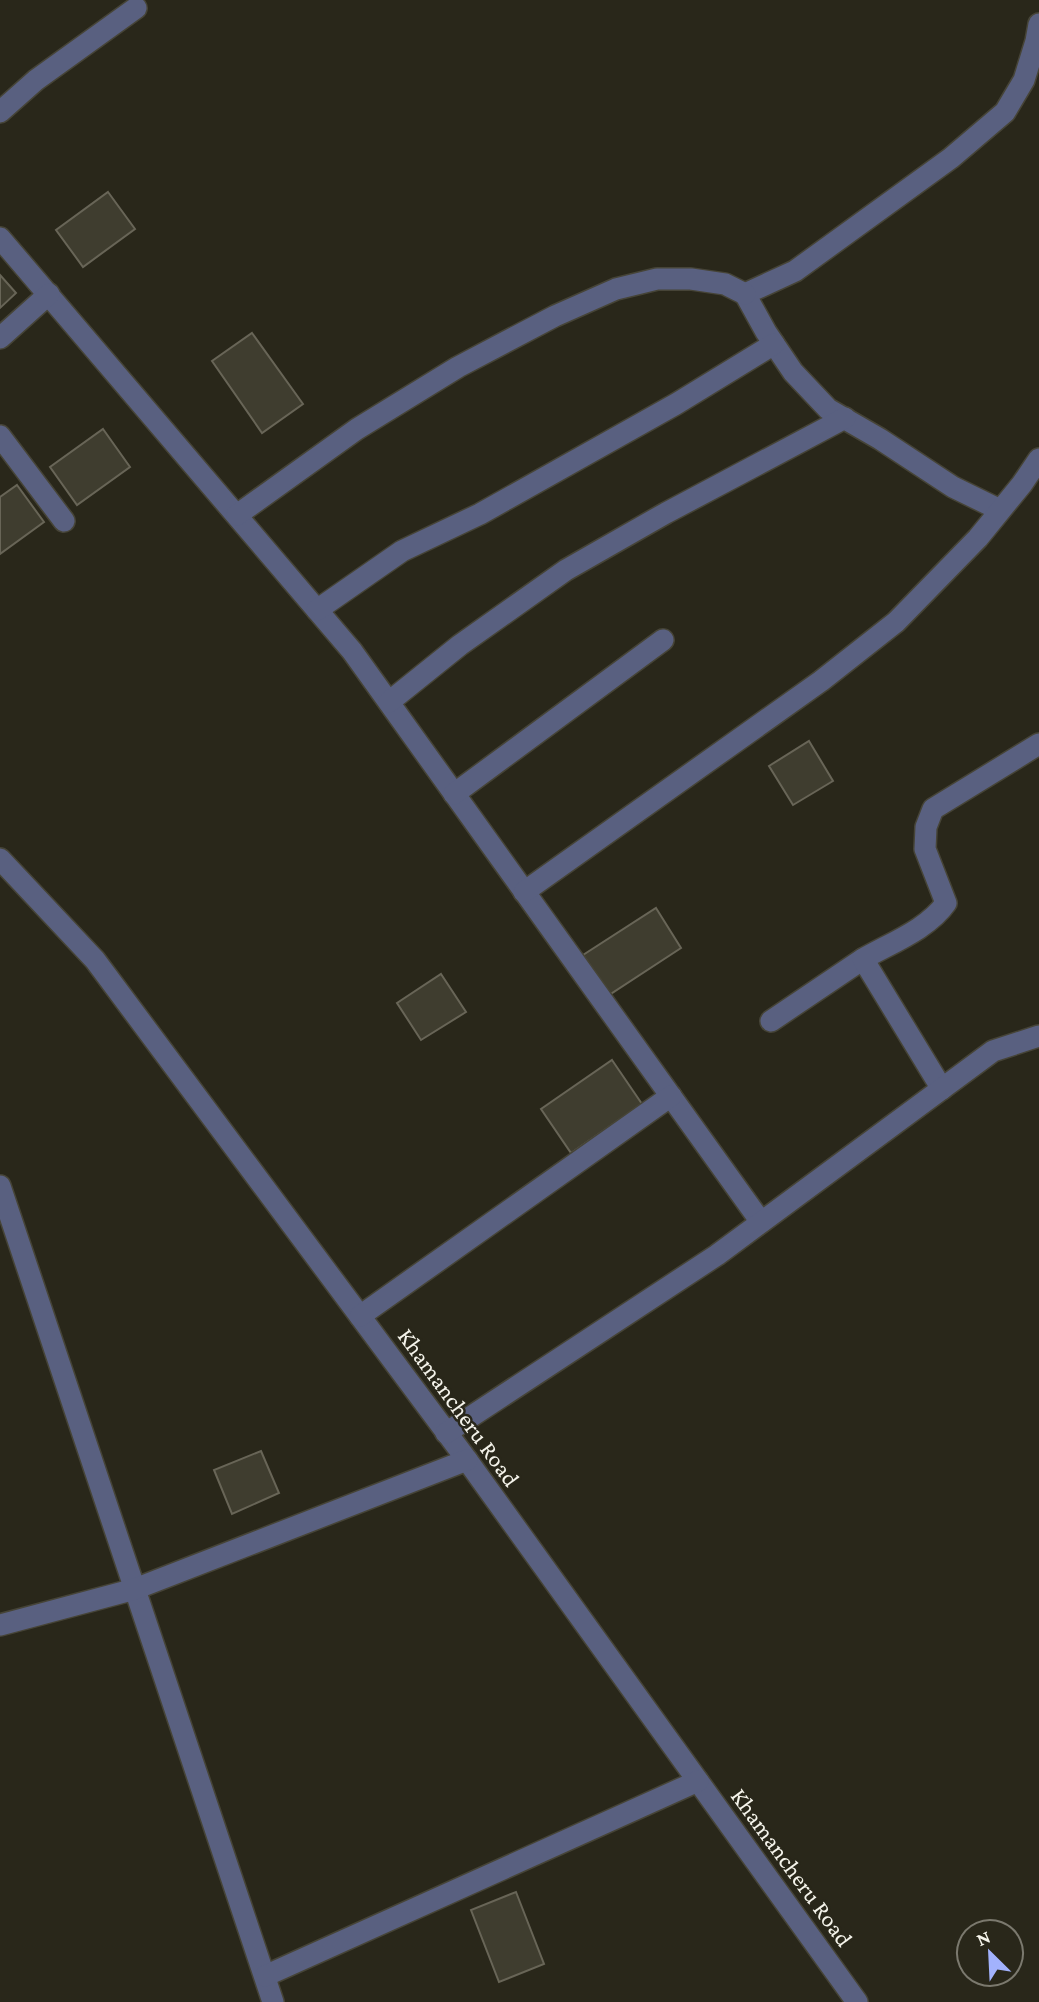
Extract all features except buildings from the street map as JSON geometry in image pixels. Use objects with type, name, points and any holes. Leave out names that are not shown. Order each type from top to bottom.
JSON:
[{"type":"street","points":[[0,112],[36,80],[136,8]]},
{"type":"street","points":[[745,294],[795,271],[951,158],[1005,112],[1024,80],[1039,24]]},
{"type":"street","points":[[0,238],[352,651],[761,1222]]},
{"type":"street","points":[[237,515],[357,429],[458,367],[555,316],[615,289],[657,279],[691,279],[725,284],[745,294],[793,372],[828,409],[953,487],[1000,510]]},
{"type":"street","points":[[0,338],[49,293]]},
{"type":"street","points":[[317,610],[402,551],[480,514],[676,404],[775,344]]},
{"type":"street","points":[[388,702],[460,645],[566,570],[666,513],[845,418]]},
{"type":"street","points":[[0,436],[64,521]]},
{"type":"street","points":[[524,892],[821,681],[897,622],[978,538],[1039,459]]},
{"type":"street","points":[[454,794],[663,640]]},
{"type":"street","points":[[771,1021],[863,959],[938,914],[946,903],[925,849],[926,827],[933,809],[1039,744]]},
{"type":"street","name":"Khamancheru Road","points":[[0,859],[95,960],[467,1460],[857,2002]]},
{"type":"street","points":[[863,959],[942,1089]]},
{"type":"street","points":[[446,1433],[717,1255],[993,1051],[1039,1036]]},
{"type":"street","points":[[360,1316],[671,1096]]},
{"type":"street","points":[[0,1186],[273,2002]]},
{"type":"street","points":[[0,1625],[135,1590],[467,1460]]},
{"type":"street","points":[[265,1976],[698,1781]]}]
